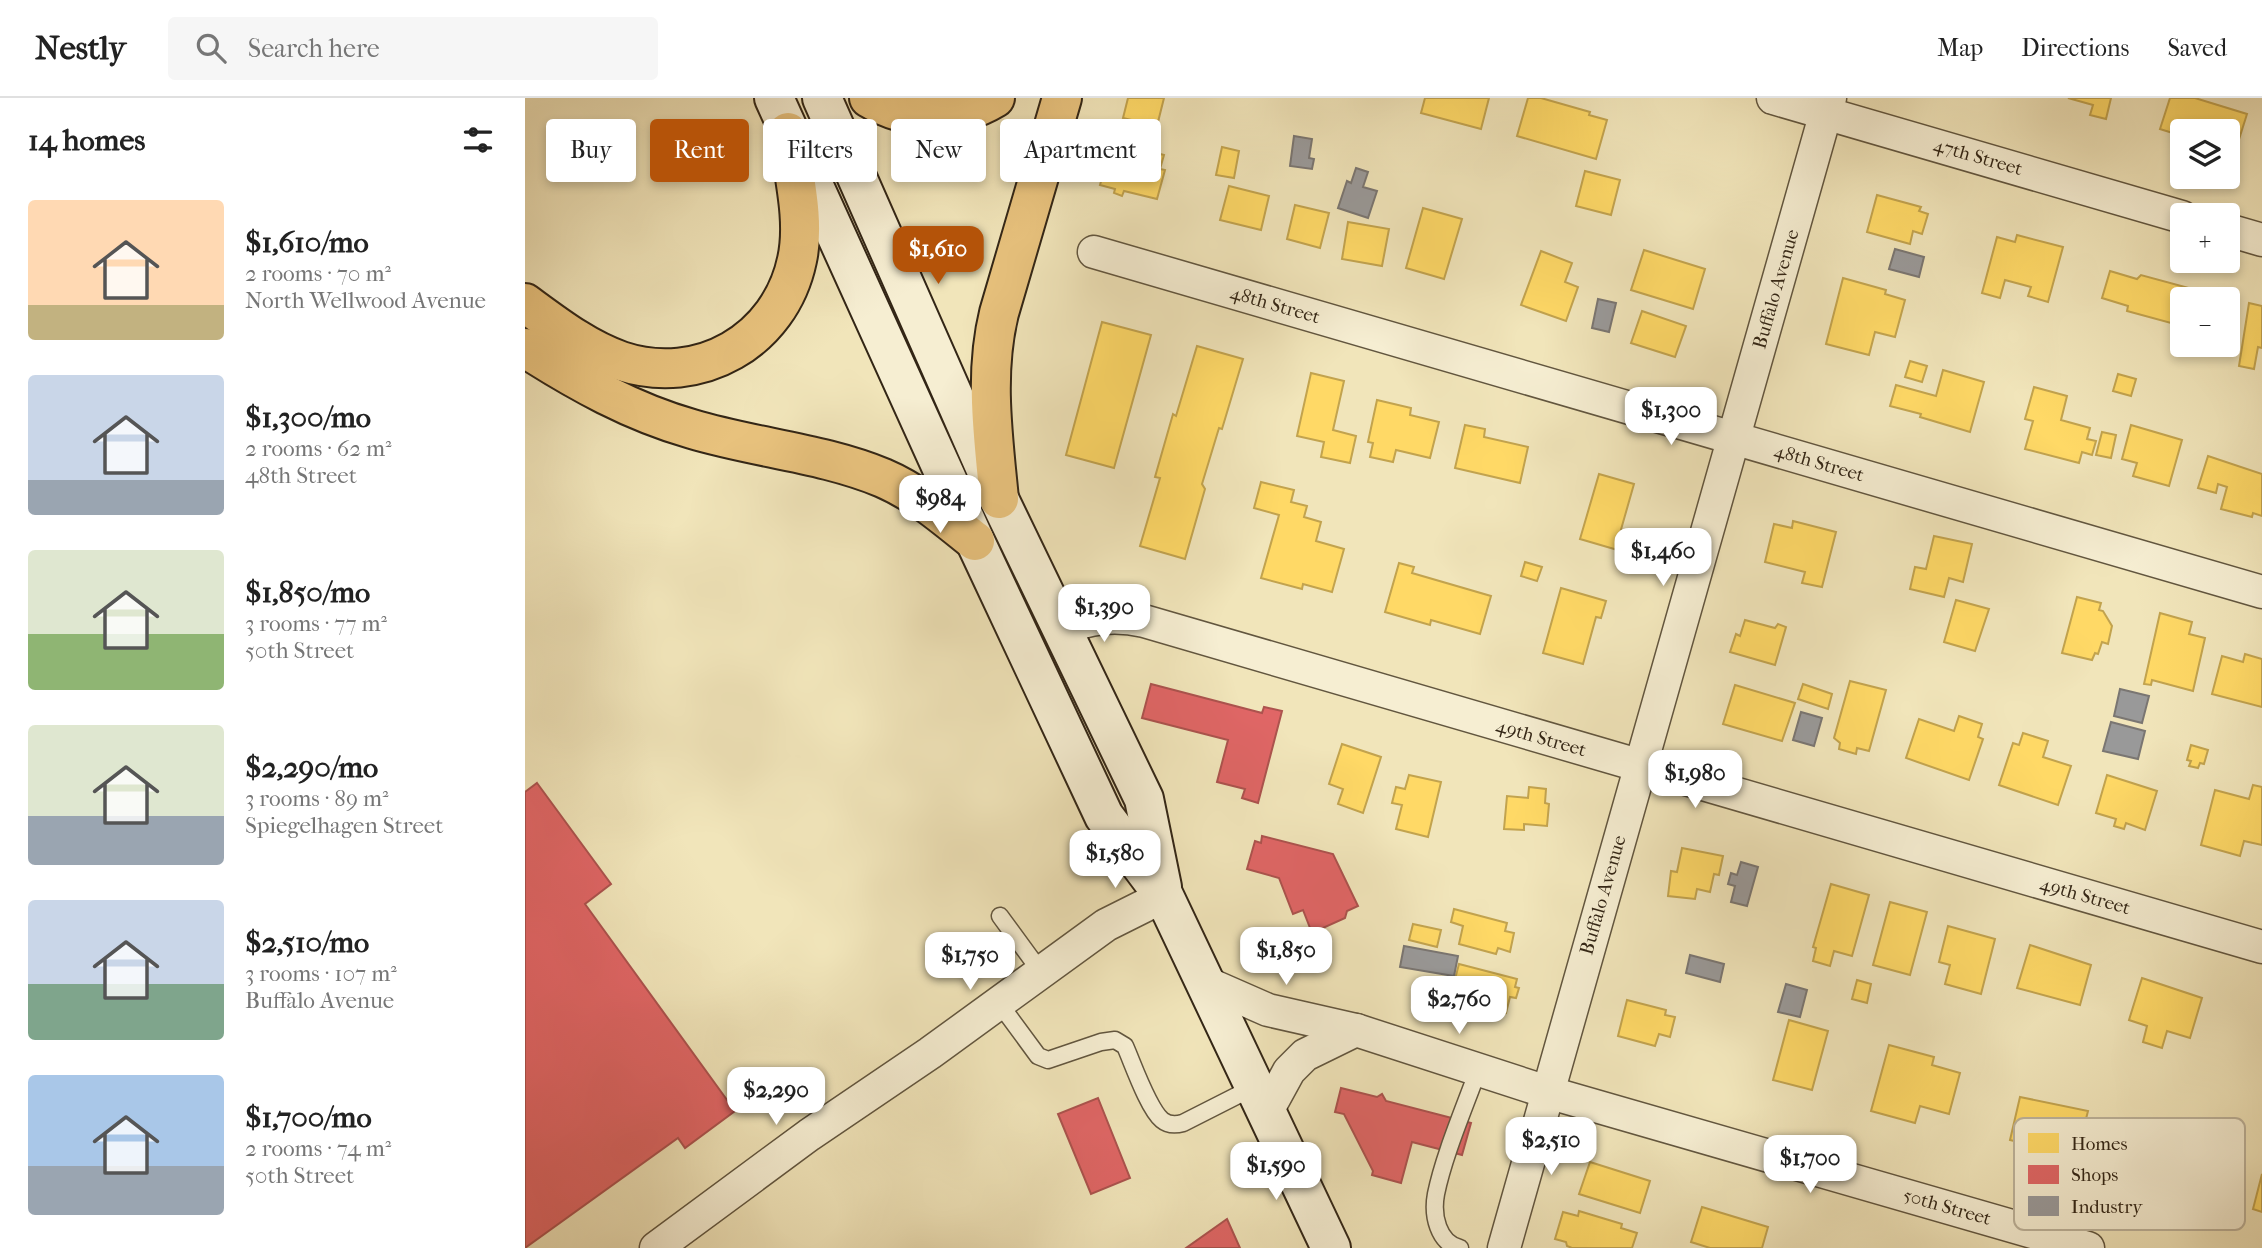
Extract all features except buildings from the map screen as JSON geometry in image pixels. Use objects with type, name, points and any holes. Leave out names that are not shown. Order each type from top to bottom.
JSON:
[{"type":"highway","points":[[869,98],[894,110],[940,117],[968,111],[995,98]]},
{"type":"highway","points":[[999,499],[991,411],[993,342],[999,313],[1062,98]]},
{"type":"highway","points":[[525,303],[588,346],[622,361],[641,366],[675,368],[692,366],[724,356],[740,348],[765,326],[776,312],[789,286],[797,259],[799,217],[794,182]]},
{"type":"highway","points":[[525,348],[582,383],[659,419],[713,435],[852,468],[885,479],[930,504],[975,541]]},
{"type":"main road","points":[[774,98],[783,119]]},
{"type":"main road","points":[[822,98],[999,499],[1144,799],[1164,896]]},
{"type":"main road","points":[[811,182],[1104,816],[1164,896],[1331,1248]]},
{"type":"street","name":"47th Street","points":[[1773,98],[1828,106],[2170,213]]},
{"type":"street","name":"Buffalo Avenue","points":[[1504,1248],[1828,106]]},
{"type":"street","points":[[2240,234],[2262,240]]},
{"type":"street","name":"48th Street","points":[[1094,252],[2262,592]]},
{"type":"street","name":"49th Street","points":[[1061,629],[1104,617],[1117,616],[1144,621],[2262,947]]},
{"type":"street","points":[[656,1248],[809,1135],[930,1053],[1106,925],[1164,896]]},
{"type":"street","name":"50th Street","points":[[1203,982],[1268,1010],[1356,1030],[1547,1091],[2014,1227]]},
{"type":"street","points":[[1260,1100],[1305,1055],[1356,1030]]},
{"type":"street","name":"50th Street","points":[[2026,1230],[2088,1248]]},
{"type":"lane","points":[[1000,916],[1041,972]]},
{"type":"lane","points":[[999,1003],[1038,1056],[1048,1060],[1101,1042],[1115,1040],[1125,1046],[1154,1109],[1163,1121],[1174,1125],[1260,1100]]},
{"type":"lane","points":[[1460,1248],[1446,1242],[1439,1232],[1435,1197],[1478,1070]]}]
